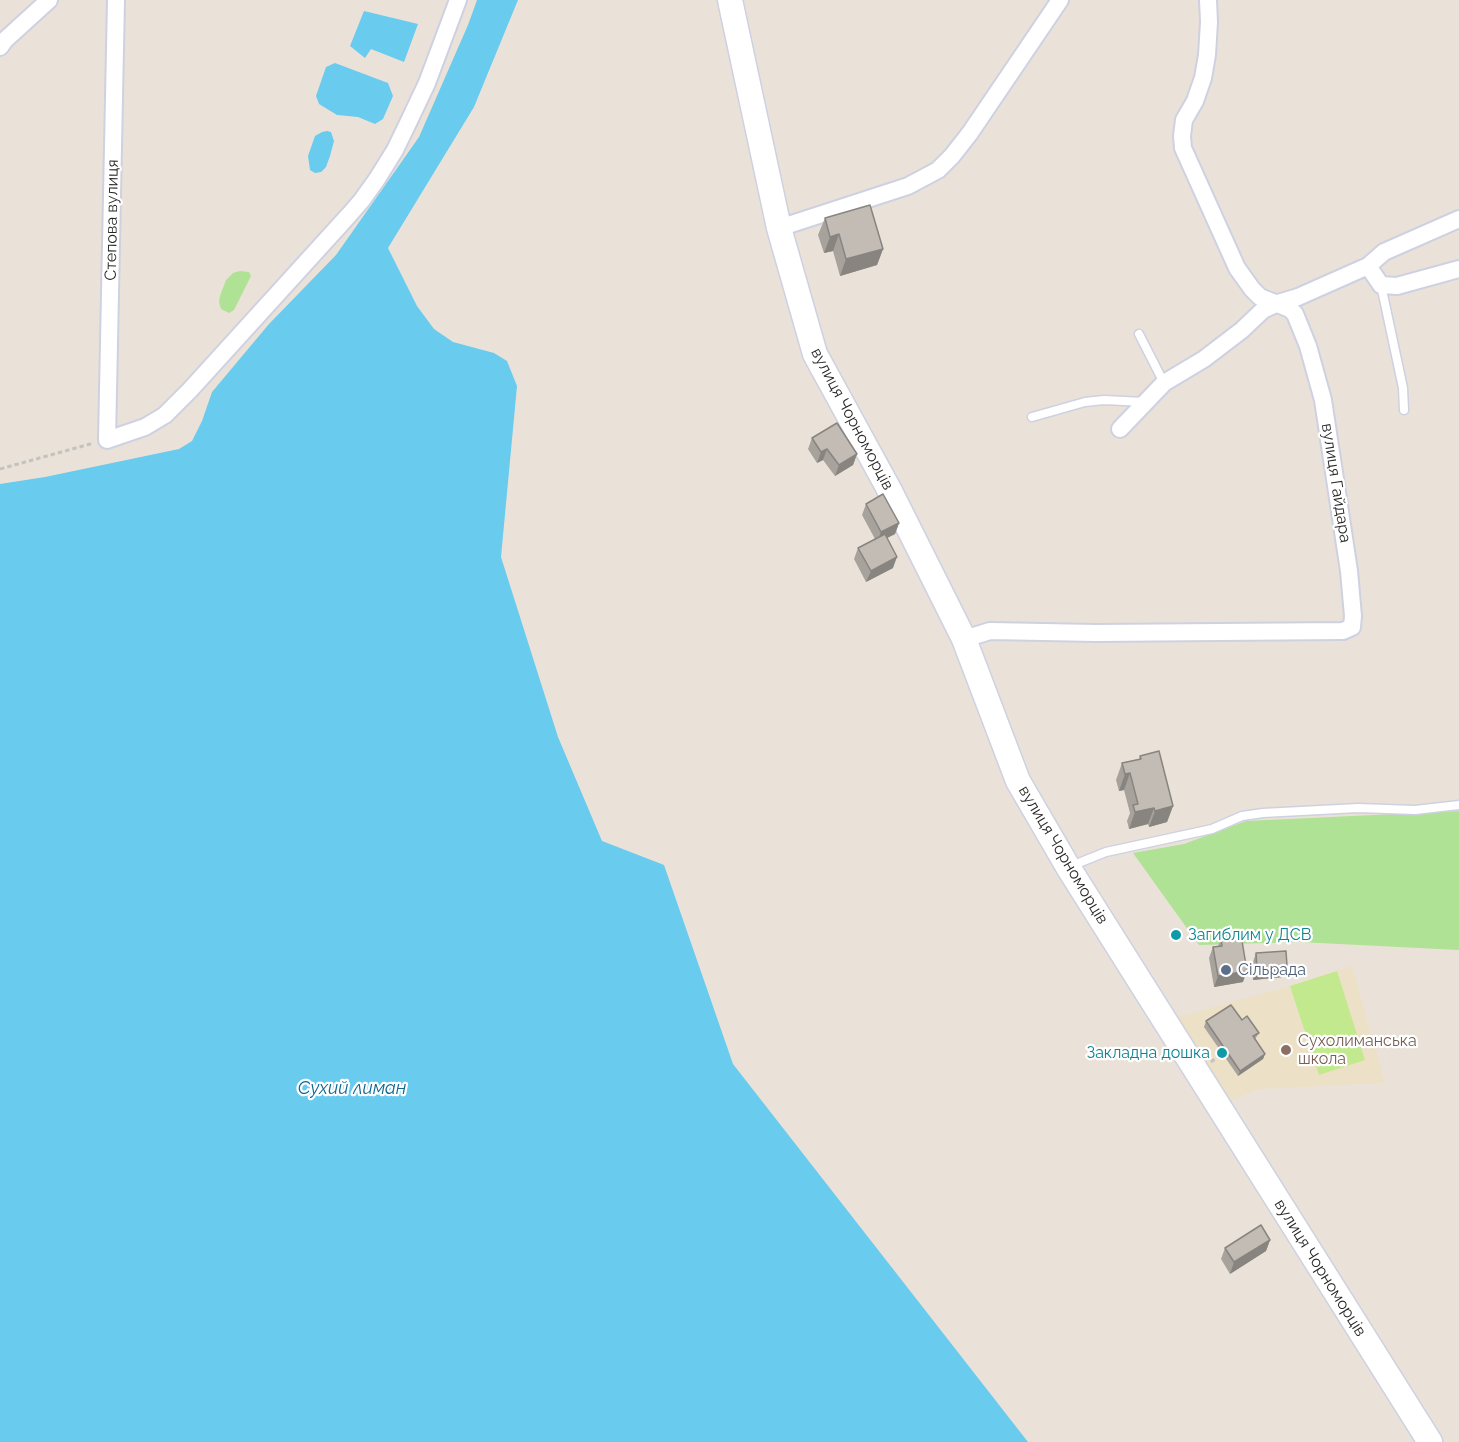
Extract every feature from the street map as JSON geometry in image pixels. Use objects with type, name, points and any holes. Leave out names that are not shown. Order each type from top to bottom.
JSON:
[{"type":"main road","name":"вулиця Чорноморців","points":[[730,0],[778,228],[815,354],[891,493],[964,639],[1018,782],[1068,867],[1430,1442]]},
{"type":"street","points":[[2,40],[49,0]]},
{"type":"street","name":"Степова вулиця","points":[[107,440],[116,0]]},
{"type":"street","points":[[107,440],[145,427],[165,415],[356,208],[400,141],[459,0]]},
{"type":"street","points":[[778,228],[908,186],[938,170],[970,133],[1059,0]]},
{"type":"street","name":"вулиця Гайдара","points":[[964,639],[990,631],[1096,633],[1343,631],[1352,627],[1349,571],[1323,400],[1308,346],[1295,314],[1278,303],[1260,297],[1252,290],[1237,268],[1183,148],[1184,120],[1195,101],[1203,78],[1207,55],[1208,0]]},
{"type":"street","points":[[1120,429],[1164,383],[1204,359],[1242,330],[1263,310],[1368,266],[1384,252],[1459,219]]},
{"type":"street","points":[[1368,266],[1381,285],[1397,286],[1459,269]]},
{"type":"lane","points":[[1381,285],[1403,388],[1404,410]]},
{"type":"lane","points":[[1139,334],[1164,383]]},
{"type":"lane","points":[[1032,417],[1085,402],[1120,400],[1145,402]]},
{"type":"lane","points":[[1068,867],[1106,852],[1212,829],[1242,816],[1358,807],[1415,810],[1459,805]]},
{"type":"path","points":[[0,469],[107,440]]},
{"type":"shaded area","name":"Сухолиманська школа","points":[[1352,966],[1385,1083],[1258,1089],[1229,1102],[1177,1017],[1290,986]]},
{"type":"green space","points":[[249,272],[251,276],[234,310],[229,313],[221,309],[220,296],[226,280],[233,273]]},
{"type":"green space","points":[[1459,811],[1459,950],[1299,942],[1199,945],[1133,853],[1184,844],[1246,821]]},
{"type":"green space","points":[[1337,971],[1365,1060],[1319,1075],[1290,986]]},
{"type":"water","name":"Сухий лиман","points":[[477,0],[518,0],[474,107],[388,248],[417,306],[434,329],[453,342],[494,353],[507,361],[517,386],[501,557],[558,737],[602,841],[664,865],[733,1064],[1028,1442],[0,1442],[0,484],[179,449],[192,441],[212,392],[269,324],[336,255],[419,137]]},
{"type":"water","points":[[364,11],[418,24],[404,62],[371,49],[365,58],[350,46]]},
{"type":"water","points":[[335,63],[388,83],[393,96],[383,119],[375,124],[358,117],[337,115],[319,104],[316,96],[326,67]]},
{"type":"water","points":[[327,131],[331,132],[334,141],[330,156],[326,167],[321,172],[315,173],[310,170],[308,156],[315,136]]},
{"type":"building","points":[[870,205],[883,249],[846,259],[839,234],[830,237],[825,218]]},
{"type":"building","points":[[837,423],[857,454],[839,465],[827,449],[821,452],[812,438]]},
{"type":"building","points":[[883,494],[899,523],[881,532],[866,504]]},
{"type":"building","points":[[885,534],[897,557],[871,571],[858,548]]},
{"type":"building","points":[[1159,751],[1173,806],[1155,811],[1154,808],[1135,812],[1133,805],[1138,804],[1130,773],[1125,774],[1122,763],[1141,759],[1140,756]]},
{"type":"building","points":[[1241,935],[1247,971],[1218,976],[1213,947],[1222,946],[1221,939]]},
{"type":"building","points":[[1286,951],[1287,966],[1257,969],[1256,953]]},
{"type":"building","points":[[1231,1005],[1242,1020],[1247,1016],[1259,1033],[1253,1036],[1265,1054],[1240,1071],[1206,1021]]},
{"type":"building","points":[[1261,1225],[1270,1240],[1234,1262],[1225,1248]]},
{"type":"place","name":"Загиблим у ДСВ","points":[[1176,935]]},
{"type":"place","name":"Сільрада","points":[[1226,970]]},
{"type":"place","name":"Сухолиманська школа","points":[[1286,1050]]},
{"type":"place","name":"Закладна дошка","points":[[1222,1053]]}]
